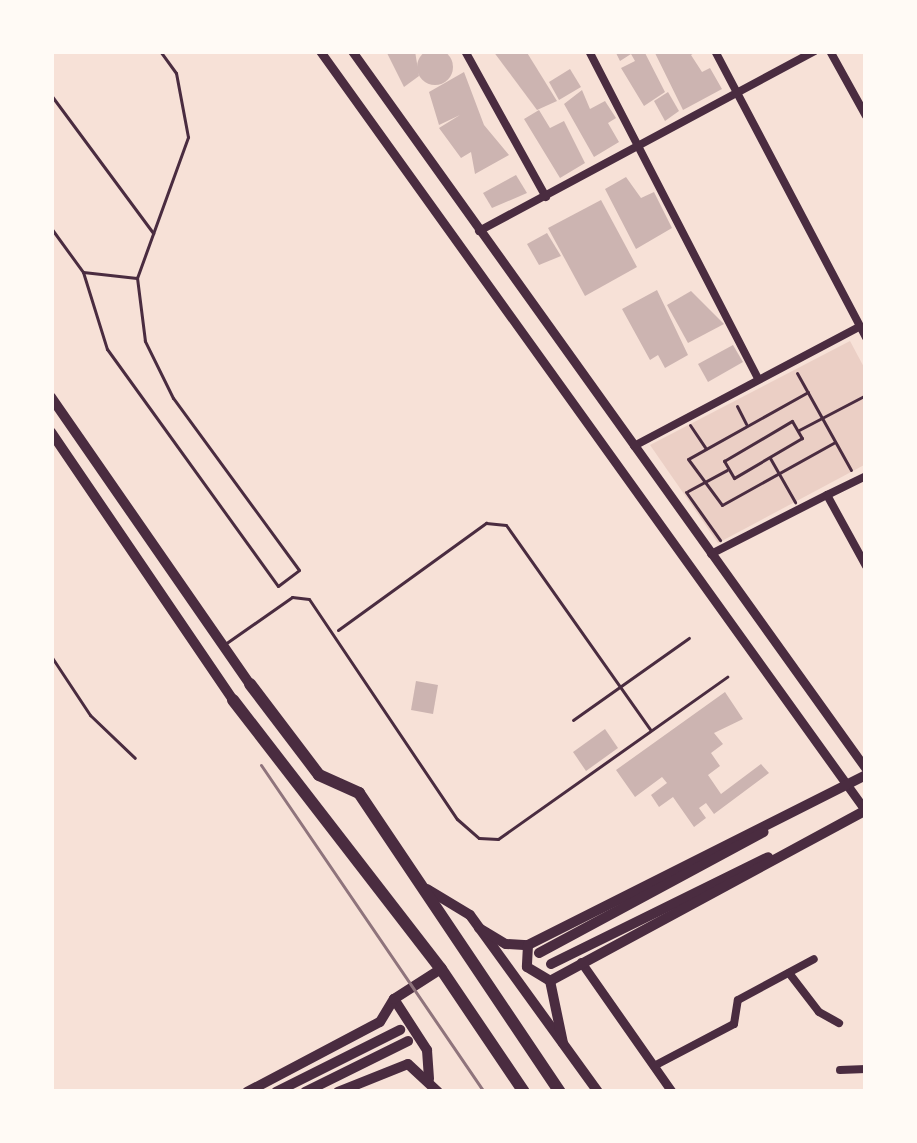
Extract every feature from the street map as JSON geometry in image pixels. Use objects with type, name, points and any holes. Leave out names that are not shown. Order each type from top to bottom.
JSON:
[{"type":"highway","points":[[250,684],[320,775],[359,793],[560,1092]]},
{"type":"highway","points":[[233,700],[270,740],[442,969],[524,1092]]},
{"type":"highway","points":[[270,740],[285,729]]},
{"type":"main road","points":[[51,397],[250,684]]},
{"type":"main road","points":[[51,432],[233,700]]},
{"type":"main road","points":[[142,564],[159,552]]},
{"type":"main road","points":[[204,658],[223,645]]},
{"type":"main road","points":[[427,889],[506,944],[533,949],[866,772]]},
{"type":"main road","points":[[550,981],[866,810]]},
{"type":"main road","points":[[551,964],[743,864],[791,850]]},
{"type":"main road","points":[[479,928],[598,1092]]},
{"type":"main road","points":[[533,949],[527,967],[550,981],[562,1043]]},
{"type":"main road","points":[[248,1092],[380,1022],[394,999],[442,969]]},
{"type":"main road","points":[[394,999],[427,1050],[429,1079],[438,1092]]},
{"type":"main road","points":[[276,1092],[404,1036],[304,1092]]},
{"type":"main road","points":[[338,1092],[393,1064],[429,1079]]},
{"type":"street","points":[[320,51],[550,377],[866,810]]},
{"type":"street","points":[[352,51],[866,772]]},
{"type":"street","points":[[465,51],[546,196]]},
{"type":"street","points":[[590,51],[758,377]]},
{"type":"street","points":[[715,51],[866,338]]},
{"type":"street","points":[[479,231],[815,51]]},
{"type":"street","points":[[830,51],[866,116]]},
{"type":"street","points":[[633,446],[860,326]]},
{"type":"street","points":[[550,377],[572,361]]},
{"type":"street","points":[[710,554],[861,478]]},
{"type":"street","points":[[826,495],[866,566]]},
{"type":"street","points":[[752,656],[772,641]]},
{"type":"street","points":[[654,1066],[734,1024],[738,1000],[814,959]]},
{"type":"street","points":[[581,962],[672,1092]]},
{"type":"street","points":[[789,973],[819,1012],[838,1023]]},
{"type":"street","points":[[840,1070],[866,1069]]},
{"type":"lane","points":[[160,51],[176,73],[188,137],[137,278],[145,341],[173,398],[299,570],[278,586]]},
{"type":"lane","points":[[51,95],[153,233]]},
{"type":"lane","points":[[51,228],[83,272],[107,349],[289,599]]},
{"type":"lane","points":[[83,272],[137,278]]},
{"type":"lane","points":[[336,631],[486,523],[506,525],[651,731]]},
{"type":"lane","points":[[223,645],[289,599],[309,599],[336,631],[457,818],[479,838],[498,839],[728,677]]},
{"type":"lane","points":[[573,720],[689,638]]},
{"type":"lane","points":[[51,656],[89,716],[135,758]]},
{"type":"path","points":[[791,361],[835,442],[861,478]]},
{"type":"path","points":[[808,392],[688,459],[722,506],[835,442]]},
{"type":"path","points":[[730,393],[747,425]]},
{"type":"path","points":[[797,430],[866,395]]},
{"type":"path","points":[[685,417],[706,448]]},
{"type":"path","points":[[792,422],[797,430],[802,439],[734,478],[724,461],[792,422]]},
{"type":"path","points":[[770,457],[799,509]]},
{"type":"path","points":[[671,500],[729,469]]},
{"type":"path","points":[[686,492],[724,547]]},
{"type":"shaded area","points":[[850,341],[866,371],[866,464],[718,543],[650,445]]},
{"type":"building","points":[[435,49],[448,54],[453,67],[448,80],[435,85],[422,80],[417,67],[422,54]]},
{"type":"building","points":[[386,51],[415,51],[419,76],[404,87]]},
{"type":"building","points":[[493,51],[526,51],[557,101],[537,110]]},
{"type":"building","points":[[615,51],[644,51],[665,92],[644,106],[621,68],[635,61],[631,54],[620,61]]},
{"type":"building","points":[[654,51],[697,51],[691,55],[702,72],[710,68],[722,89],[683,110]]},
{"type":"building","points":[[570,69],[581,87],[559,100],[549,82]]},
{"type":"building","points":[[464,72],[484,125],[509,155],[475,174],[471,152],[461,158],[439,128],[460,115],[439,125],[429,92]]},
{"type":"building","points":[[582,90],[590,109],[605,101],[616,118],[608,123],[619,142],[594,157],[564,104]]},
{"type":"building","points":[[668,92],[679,111],[665,121],[654,101]]},
{"type":"building","points":[[539,110],[550,128],[564,121],[585,163],[560,178],[524,119]]},
{"type":"building","points":[[516,175],[527,193],[492,208],[483,193]]},
{"type":"building","points":[[626,177],[641,198],[654,192],[672,228],[636,249],[605,189]]},
{"type":"building","points":[[601,200],[637,267],[585,296],[548,228]]},
{"type":"building","points":[[547,233],[561,256],[539,265],[527,244]]},
{"type":"building","points":[[657,290],[688,355],[665,368],[658,355],[650,360],[622,309]]},
{"type":"building","points":[[691,291],[724,324],[688,343],[667,305]]},
{"type":"building","points":[[733,345],[743,362],[708,382],[698,364]]},
{"type":"building","points":[[416,681],[438,685],[433,714],[411,710]]},
{"type":"building","points":[[725,692],[743,719],[714,733],[723,744],[711,753],[720,766],[708,775],[721,794],[761,764],[769,773],[714,814],[706,803],[699,808],[706,818],[694,827],[673,797],[659,807],[651,795],[667,783],[662,777],[635,797],[616,770]]},
{"type":"building","points":[[605,729],[618,748],[586,771],[573,752]]},
{"type":"railway","points":[[261,765],[484,1092]]}]
